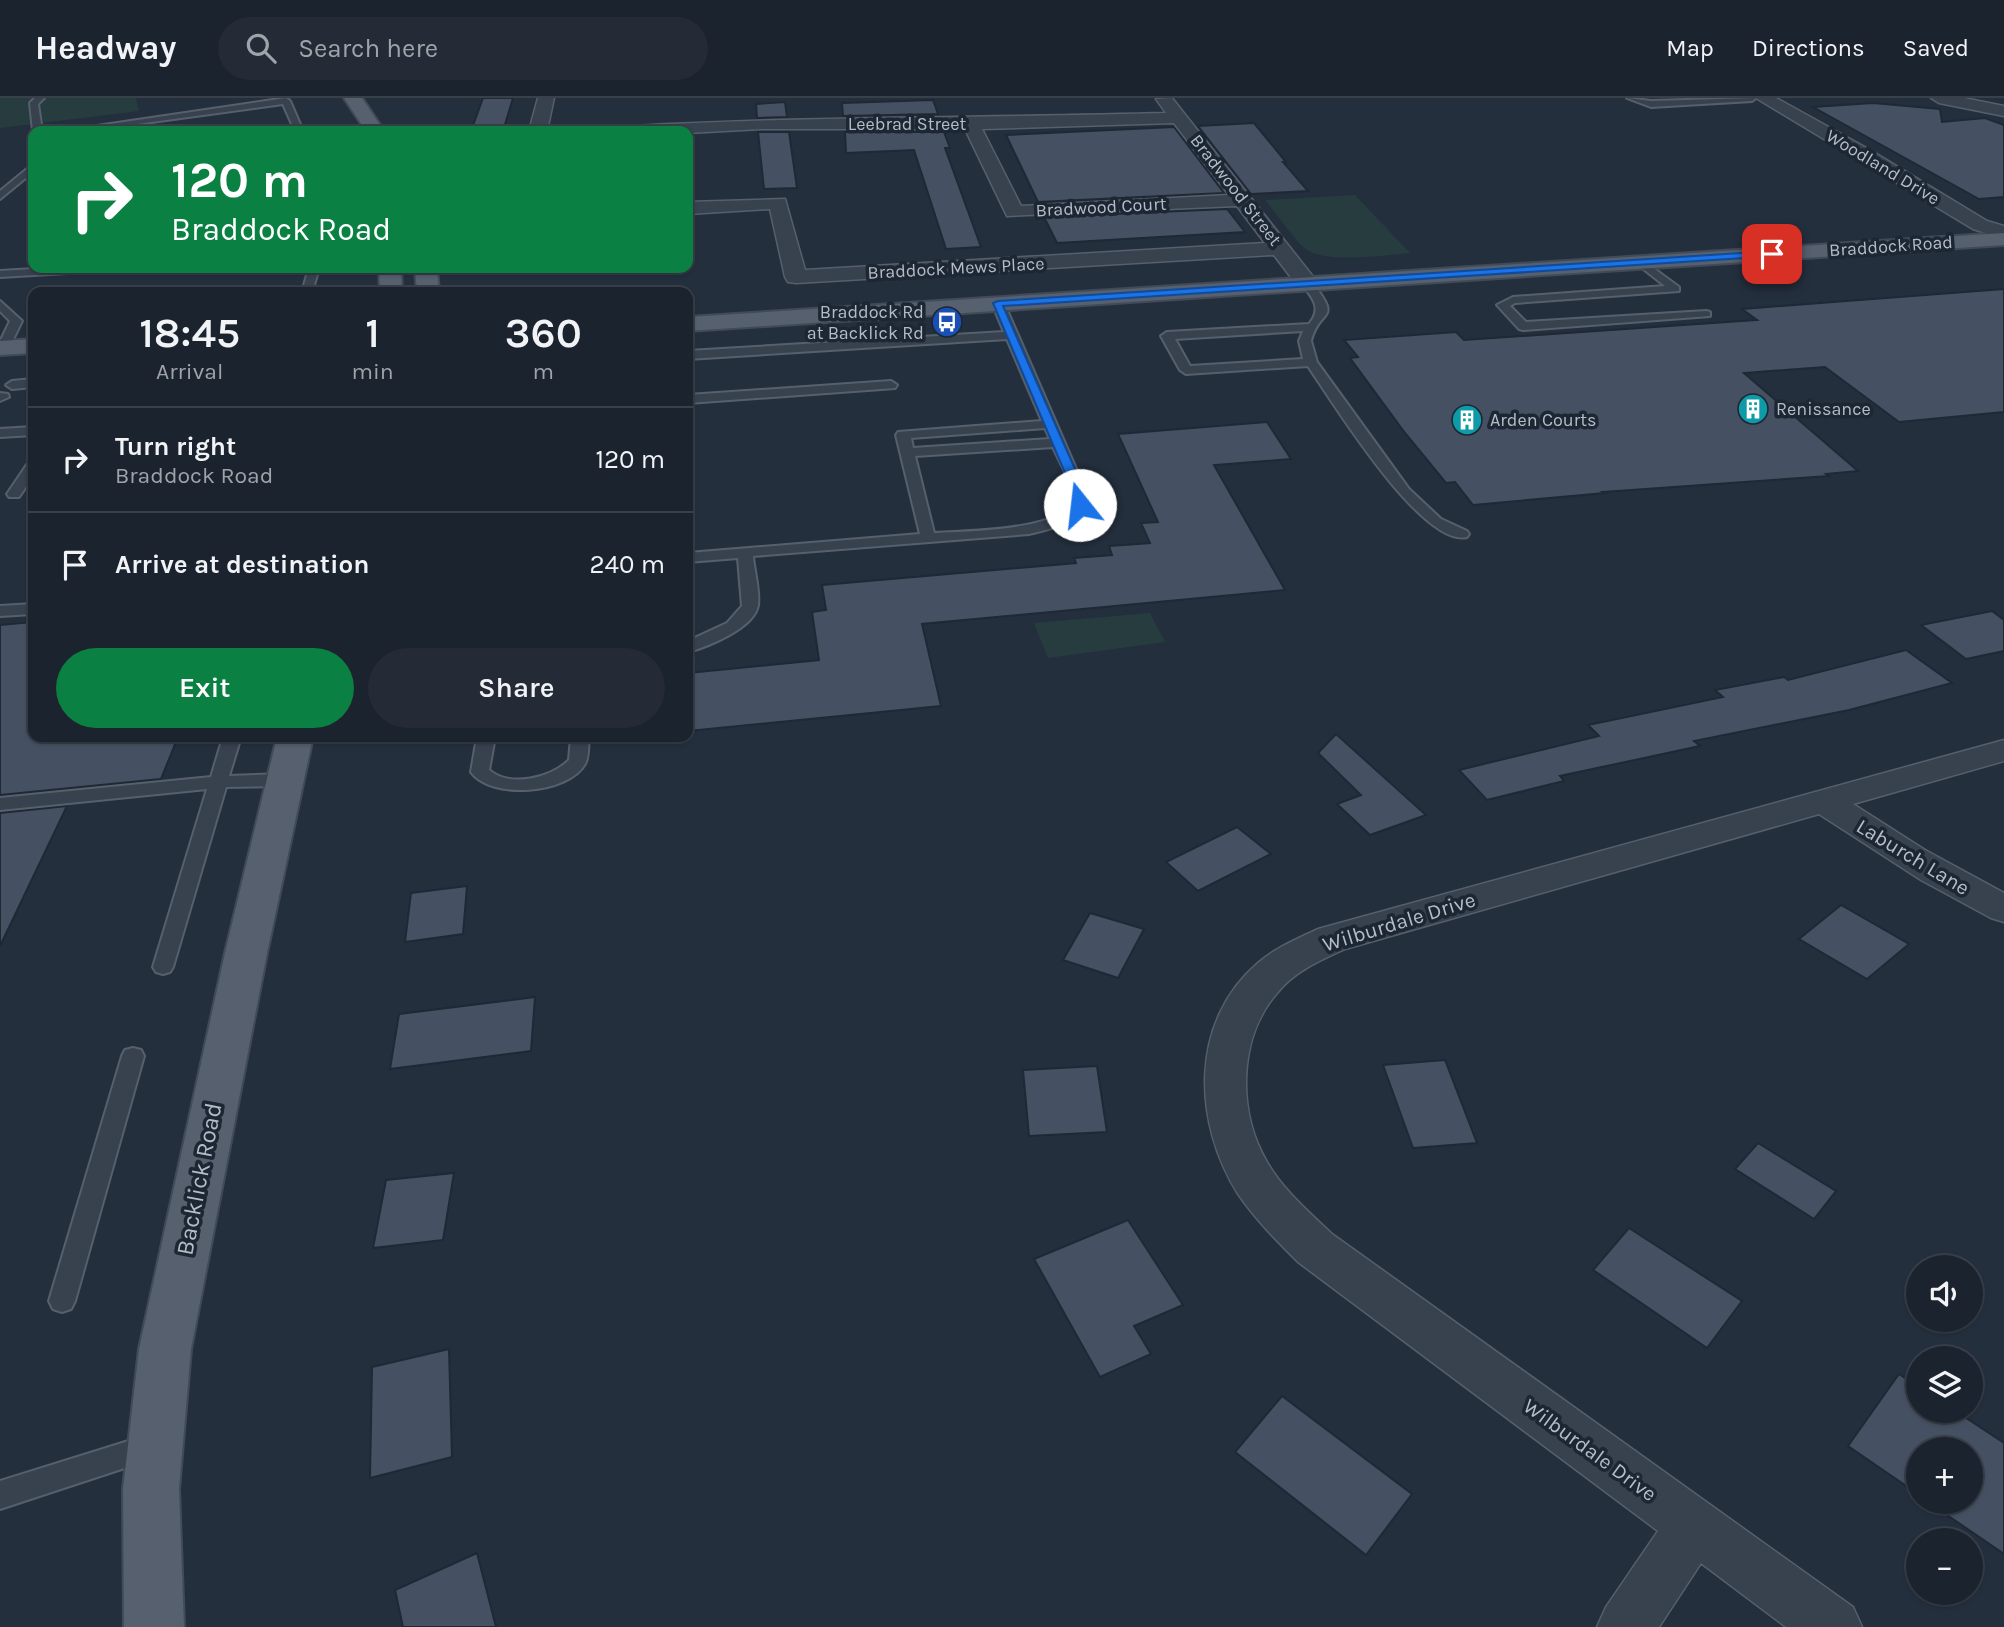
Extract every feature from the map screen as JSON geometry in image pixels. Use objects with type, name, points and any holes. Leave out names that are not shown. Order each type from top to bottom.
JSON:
[{"type":"main road","points":[[353,98],[371,126]]},
{"type":"main road","name":"Braddock Road","points":[[693,324],[998,303],[1302,276],[2004,224]]},
{"type":"main road","name":"Braddock Road","points":[[693,307],[1641,262],[2004,239]]},
{"type":"main road","points":[[4,362],[28,349]]},
{"type":"main road","points":[[4,362],[28,364]]},
{"type":"main road","name":"Backlick Road","points":[[154,1627],[151,1489],[165,1349],[234,1007],[294,742]]},
{"type":"street","points":[[539,126],[546,98]]},
{"type":"street","name":"Bradwood Street","points":[[1163,98],[1302,276]]},
{"type":"street","name":"Woodland Drive","points":[[1764,98],[1864,154],[1980,225],[2004,233]]},
{"type":"street","points":[[1939,98],[2004,111]]},
{"type":"street","name":"Leebrad Street","points":[[693,128],[761,124],[971,124],[1020,116],[1179,118]]},
{"type":"street","name":"Bradwood Court","points":[[971,124],[1014,212],[1244,200]]},
{"type":"street","name":"Braddock Mews Place","points":[[693,208],[778,203],[796,277],[1282,248]]},
{"type":"street","name":"Wilburdale Drive","points":[[1833,1627],[1315,1248],[1275,1208],[1246,1166],[1229,1124],[1223,1081],[1228,1041],[1243,1008],[1265,980],[1293,958],[1332,939],[2004,750]]},
{"type":"street","name":"Laburch Lane","points":[[1824,800],[1860,827],[1914,861],[2004,909]]},
{"type":"street","points":[[1626,1627],[1694,1525]]},
{"type":"lane","points":[[37,126],[34,103],[40,98]]},
{"type":"lane","points":[[1631,98],[1651,104],[1752,98]]},
{"type":"lane","points":[[106,126],[286,102],[297,126]]},
{"type":"lane","points":[[0,196],[28,171]]},
{"type":"lane","points":[[1641,262],[1675,289],[1513,300],[1503,306],[1522,326],[1706,314]]},
{"type":"lane","points":[[0,274],[28,272]]},
{"type":"lane","points":[[1302,276],[1322,308],[1304,343],[1311,362],[1404,492],[1436,522],[1462,534]]},
{"type":"lane","points":[[693,557],[1029,530],[1046,526],[1072,514],[1080,505],[1080,494],[998,303]]},
{"type":"lane","points":[[0,304],[16,321]]},
{"type":"lane","points":[[16,321],[28,320]]},
{"type":"lane","points":[[16,321],[4,362],[28,379]]},
{"type":"lane","points":[[1310,327],[1167,337],[1186,370],[1311,362]]},
{"type":"lane","points":[[693,355],[1011,335]]},
{"type":"lane","points":[[693,398],[891,385]]},
{"type":"lane","points":[[928,538],[903,435],[1050,424]]},
{"type":"lane","points":[[0,433],[28,431]]},
{"type":"lane","points":[[907,452],[1058,443]]},
{"type":"lane","points":[[7,495],[28,472]]},
{"type":"lane","points":[[7,495],[28,493]]},
{"type":"lane","points":[[693,645],[732,626],[748,613],[750,606],[745,553]]},
{"type":"lane","points":[[0,611],[28,609]]},
{"type":"lane","points":[[163,967],[230,742]]},
{"type":"lane","points":[[485,742],[480,772],[491,783],[505,784],[563,776],[578,762],[580,742]]},
{"type":"lane","points":[[0,804],[218,782],[284,780]]},
{"type":"lane","points":[[62,1301],[133,1056]]},
{"type":"lane","points":[[0,1495],[155,1446]]},
{"type":"green space","points":[[0,98],[136,98],[139,111],[0,128]]},
{"type":"green space","points":[[1355,195],[1410,253],[1354,258],[1312,253],[1298,242],[1265,200]]},
{"type":"green space","points":[[1150,613],[1165,642],[1048,658],[1034,623]]},
{"type":"building","points":[[483,98],[513,98],[505,126],[473,126]]},
{"type":"building","points":[[933,100],[938,114],[843,116],[842,103]]},
{"type":"building","points":[[785,102],[787,117],[757,118],[756,104]]},
{"type":"building","points":[[1873,103],[1940,109],[1942,122],[1985,118],[2004,125],[2004,197],[1979,199],[1813,107]]},
{"type":"building","points":[[1254,123],[1308,191],[1251,194],[1198,126]]},
{"type":"building","points":[[1174,127],[1224,193],[1038,202],[1006,135]]},
{"type":"building","points":[[758,132],[789,132],[797,188],[764,189]]},
{"type":"building","points":[[845,132],[944,132],[950,148],[945,148],[981,247],[946,249],[914,150],[846,153]]},
{"type":"building","points":[[1227,209],[1245,232],[1057,243],[1044,217]]},
{"type":"building","points":[[2004,289],[2004,412],[1899,422],[1825,367],[1744,373],[1858,471],[1826,474],[1829,476],[1603,492],[1605,493],[1473,505],[1455,482],[1446,483],[1405,433],[1350,358],[1358,357],[1344,340],[1456,332],[1464,340],[1757,320],[1742,309]]},
{"type":"building","points":[[1267,422],[1291,459],[1214,465],[1285,590],[922,624],[941,706],[693,731],[693,673],[819,660],[812,612],[826,610],[822,585],[1076,563],[1074,558],[1112,555],[1109,546],[1150,543],[1141,523],[1158,522],[1118,434]]},
{"type":"building","points":[[1992,611],[2004,620],[2004,651],[1966,659],[1921,625]]},
{"type":"building","points":[[28,622],[28,742],[176,742],[161,779],[0,795],[0,625]]},
{"type":"building","points":[[1906,650],[1952,683],[1849,710],[1694,741],[1700,746],[1560,776],[1564,781],[1487,800],[1459,770],[1599,736],[1588,725],[1723,697],[1715,690],[1784,677],[1788,680]]},
{"type":"building","points":[[1336,734],[1426,815],[1370,835],[1337,804],[1361,795],[1318,753]]},
{"type":"building","points":[[67,806],[0,946],[0,813]]},
{"type":"building","points":[[1237,827],[1271,854],[1198,891],[1166,862]]},
{"type":"building","points":[[467,886],[463,934],[405,942],[411,893]]},
{"type":"building","points":[[1841,905],[1909,944],[1867,979],[1799,939]]},
{"type":"building","points":[[1090,913],[1144,929],[1118,978],[1063,960]]},
{"type":"building","points":[[535,997],[531,1051],[390,1069],[399,1014]]},
{"type":"building","points":[[1445,1060],[1477,1143],[1413,1148],[1383,1065]]},
{"type":"building","points":[[1097,1066],[1107,1132],[1029,1136],[1023,1070]]},
{"type":"building","points":[[1758,1143],[1836,1191],[1814,1219],[1735,1169]]},
{"type":"building","points":[[454,1173],[443,1240],[373,1248],[386,1180]]},
{"type":"building","points":[[1128,1220],[1183,1305],[1134,1326],[1151,1354],[1100,1377],[1034,1259]]},
{"type":"building","points":[[1629,1228],[1742,1301],[1707,1348],[1593,1270]]},
{"type":"building","points":[[449,1349],[452,1457],[370,1478],[372,1367]]},
{"type":"building","points":[[1899,1374],[1906,1379],[1906,1423],[1974,1423],[2004,1443],[2004,1554],[1983,1540],[1983,1528],[1966,1528],[1946,1514],[1983,1514],[1983,1437],[1906,1437],[1906,1486],[1848,1446]]},
{"type":"building","points":[[1282,1396],[1412,1494],[1366,1555],[1235,1452]]},
{"type":"building","points":[[477,1553],[496,1627],[403,1627],[395,1590]]},
{"type":"place","name":"Braddock Rd at Backlick Rd","points":[[947,322]]},
{"type":"place","name":"Renissance","points":[[1753,409]]},
{"type":"place","name":"Arden Courts","points":[[1467,420]]},
{"type":"route","points":[[1080,505],[1080,494],[998,303],[1772,254]]}]
